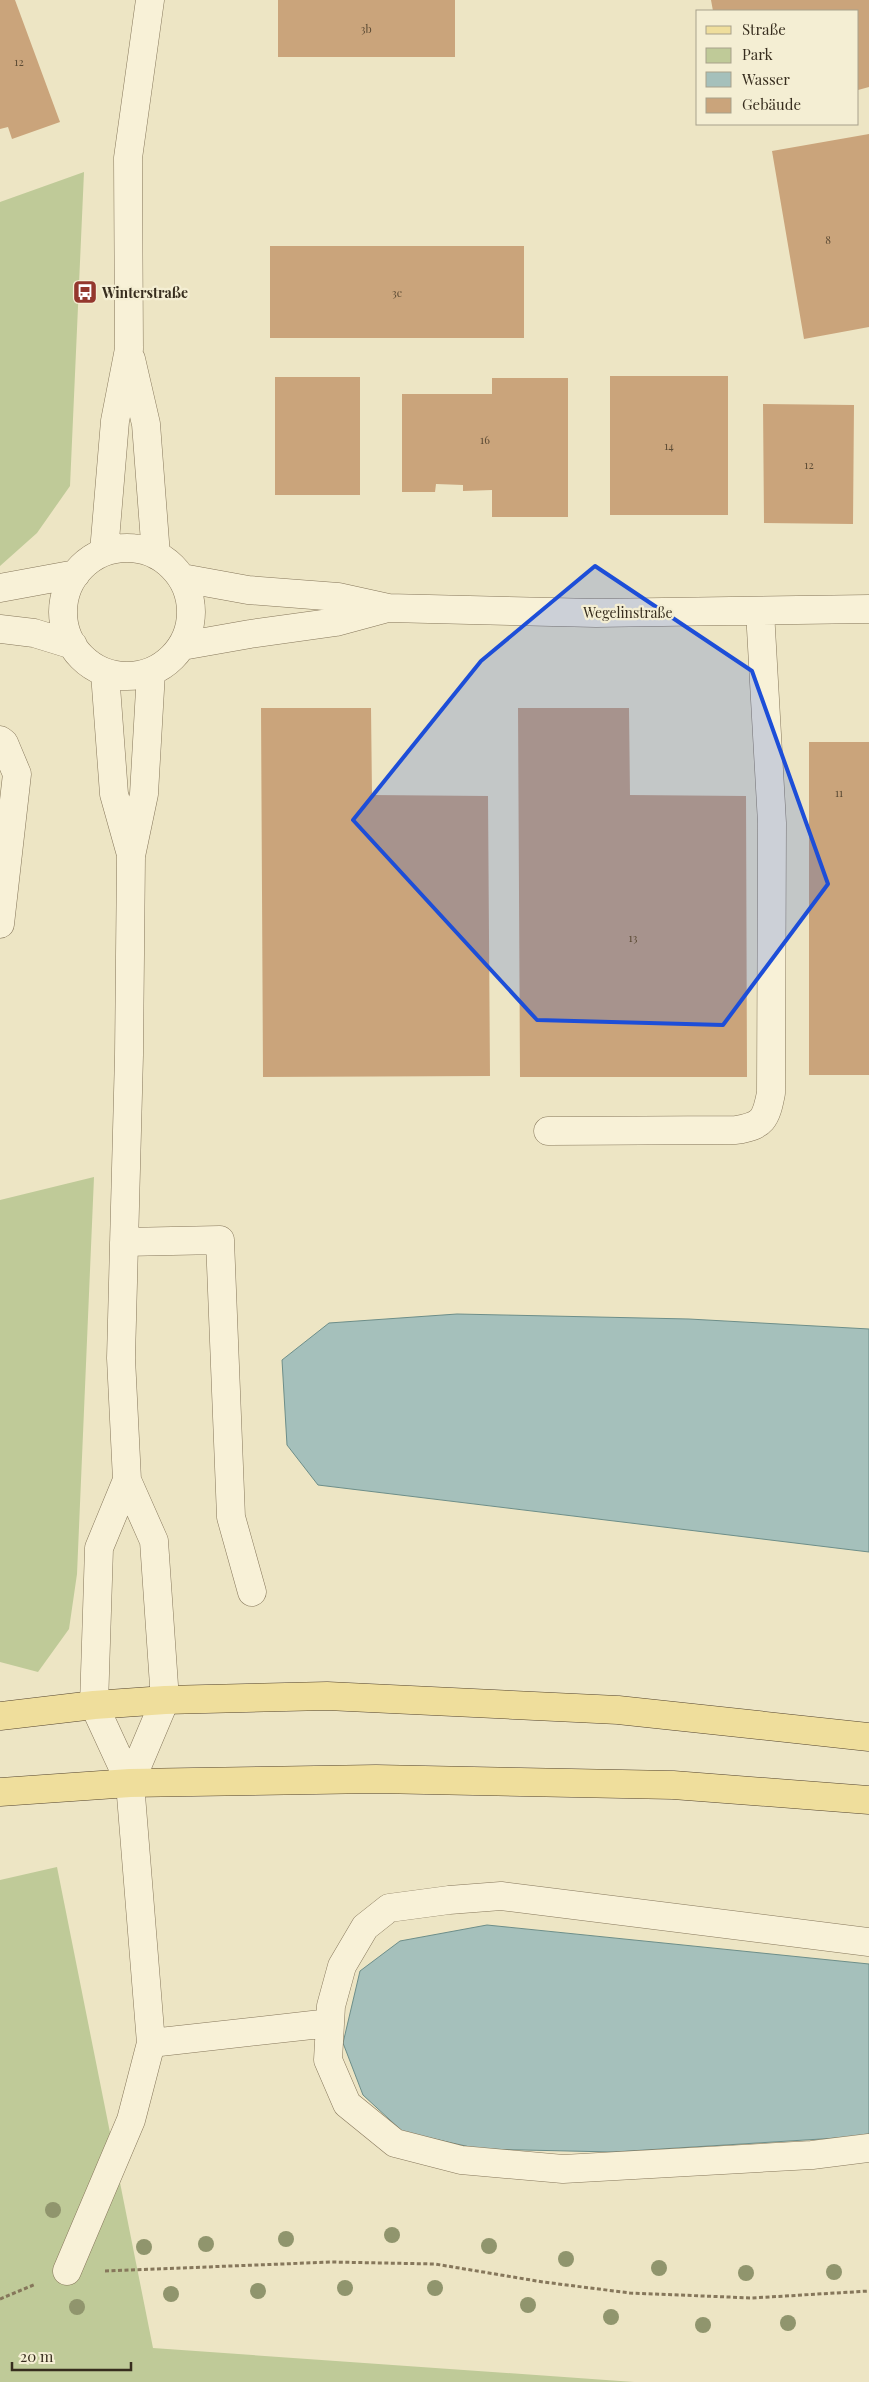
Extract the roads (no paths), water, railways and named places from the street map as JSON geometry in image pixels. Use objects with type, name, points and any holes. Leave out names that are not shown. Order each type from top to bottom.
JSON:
[{"type":"main road","points":[[0,1716],[94,1705],[165,1700],[327,1696],[608,1710],[869,1737]]},
{"type":"main road","points":[[0,1792],[130,1783],[376,1779],[643,1785],[869,1800]]},
{"type":"street","points":[[104,552],[114,421],[129,349],[128,158],[150,0]]},
{"type":"street","points":[[129,349],[146,424],[156,555]]},
{"type":"street","points":[[122,548],[139,549],[156,555],[171,565],[182,578],[189,595],[192,612],[189,630],[182,646],[169,662],[151,672],[128,676],[105,673],[87,662],[72,646],[65,628],[63,609],[67,590],[76,574],[88,561],[104,552],[122,548]]},
{"type":"street","points":[[0,588],[76,574]]},
{"type":"street","name":"Wegelinstraße","points":[[182,578],[248,590],[338,597],[388,608],[596,613],[869,609]]},
{"type":"street","name":"Wegelinstraße","points":[[182,646],[336,622],[388,608]]},
{"type":"street","points":[[548,1131],[736,1130],[754,1127],[766,1115],[771,1093],[772,823],[760,610]]},
{"type":"street","points":[[0,629],[34,633],[72,646]]},
{"type":"street","points":[[130,1783],[165,1700],[154,1541],[127,1480],[121,1358],[131,856],[144,794],[151,672]]},
{"type":"street","points":[[105,673],[114,794],[131,856]]},
{"type":"street","points":[[0,740],[4,743],[17,774],[0,924]]},
{"type":"street","points":[[124,1242],[220,1240],[231,1517],[252,1592]]},
{"type":"street","points":[[66,2271],[131,2120],[151,2043],[130,1783],[94,1705],[100,1548],[127,1480]]},
{"type":"street","points":[[869,1942],[501,1896],[449,1900],[389,1908],[365,1927],[342,1966],[331,2006],[328,2060],[346,2104],[395,2143],[461,2160],[563,2169],[812,2155],[869,2148]]},
{"type":"street","points":[[151,2043],[330,2023]]},
{"type":"water","points":[[457,1314],[689,1319],[869,1329],[869,1552],[318,1485],[287,1445],[282,1360],[329,1323]]},
{"type":"water","points":[[487,1925],[869,1964],[869,2136],[613,2152],[479,2149],[403,2132],[363,2095],[343,2043],[360,1971],[400,1941]]},
{"type":"place","name":"Winterstraße","points":[[85,292]]}]
